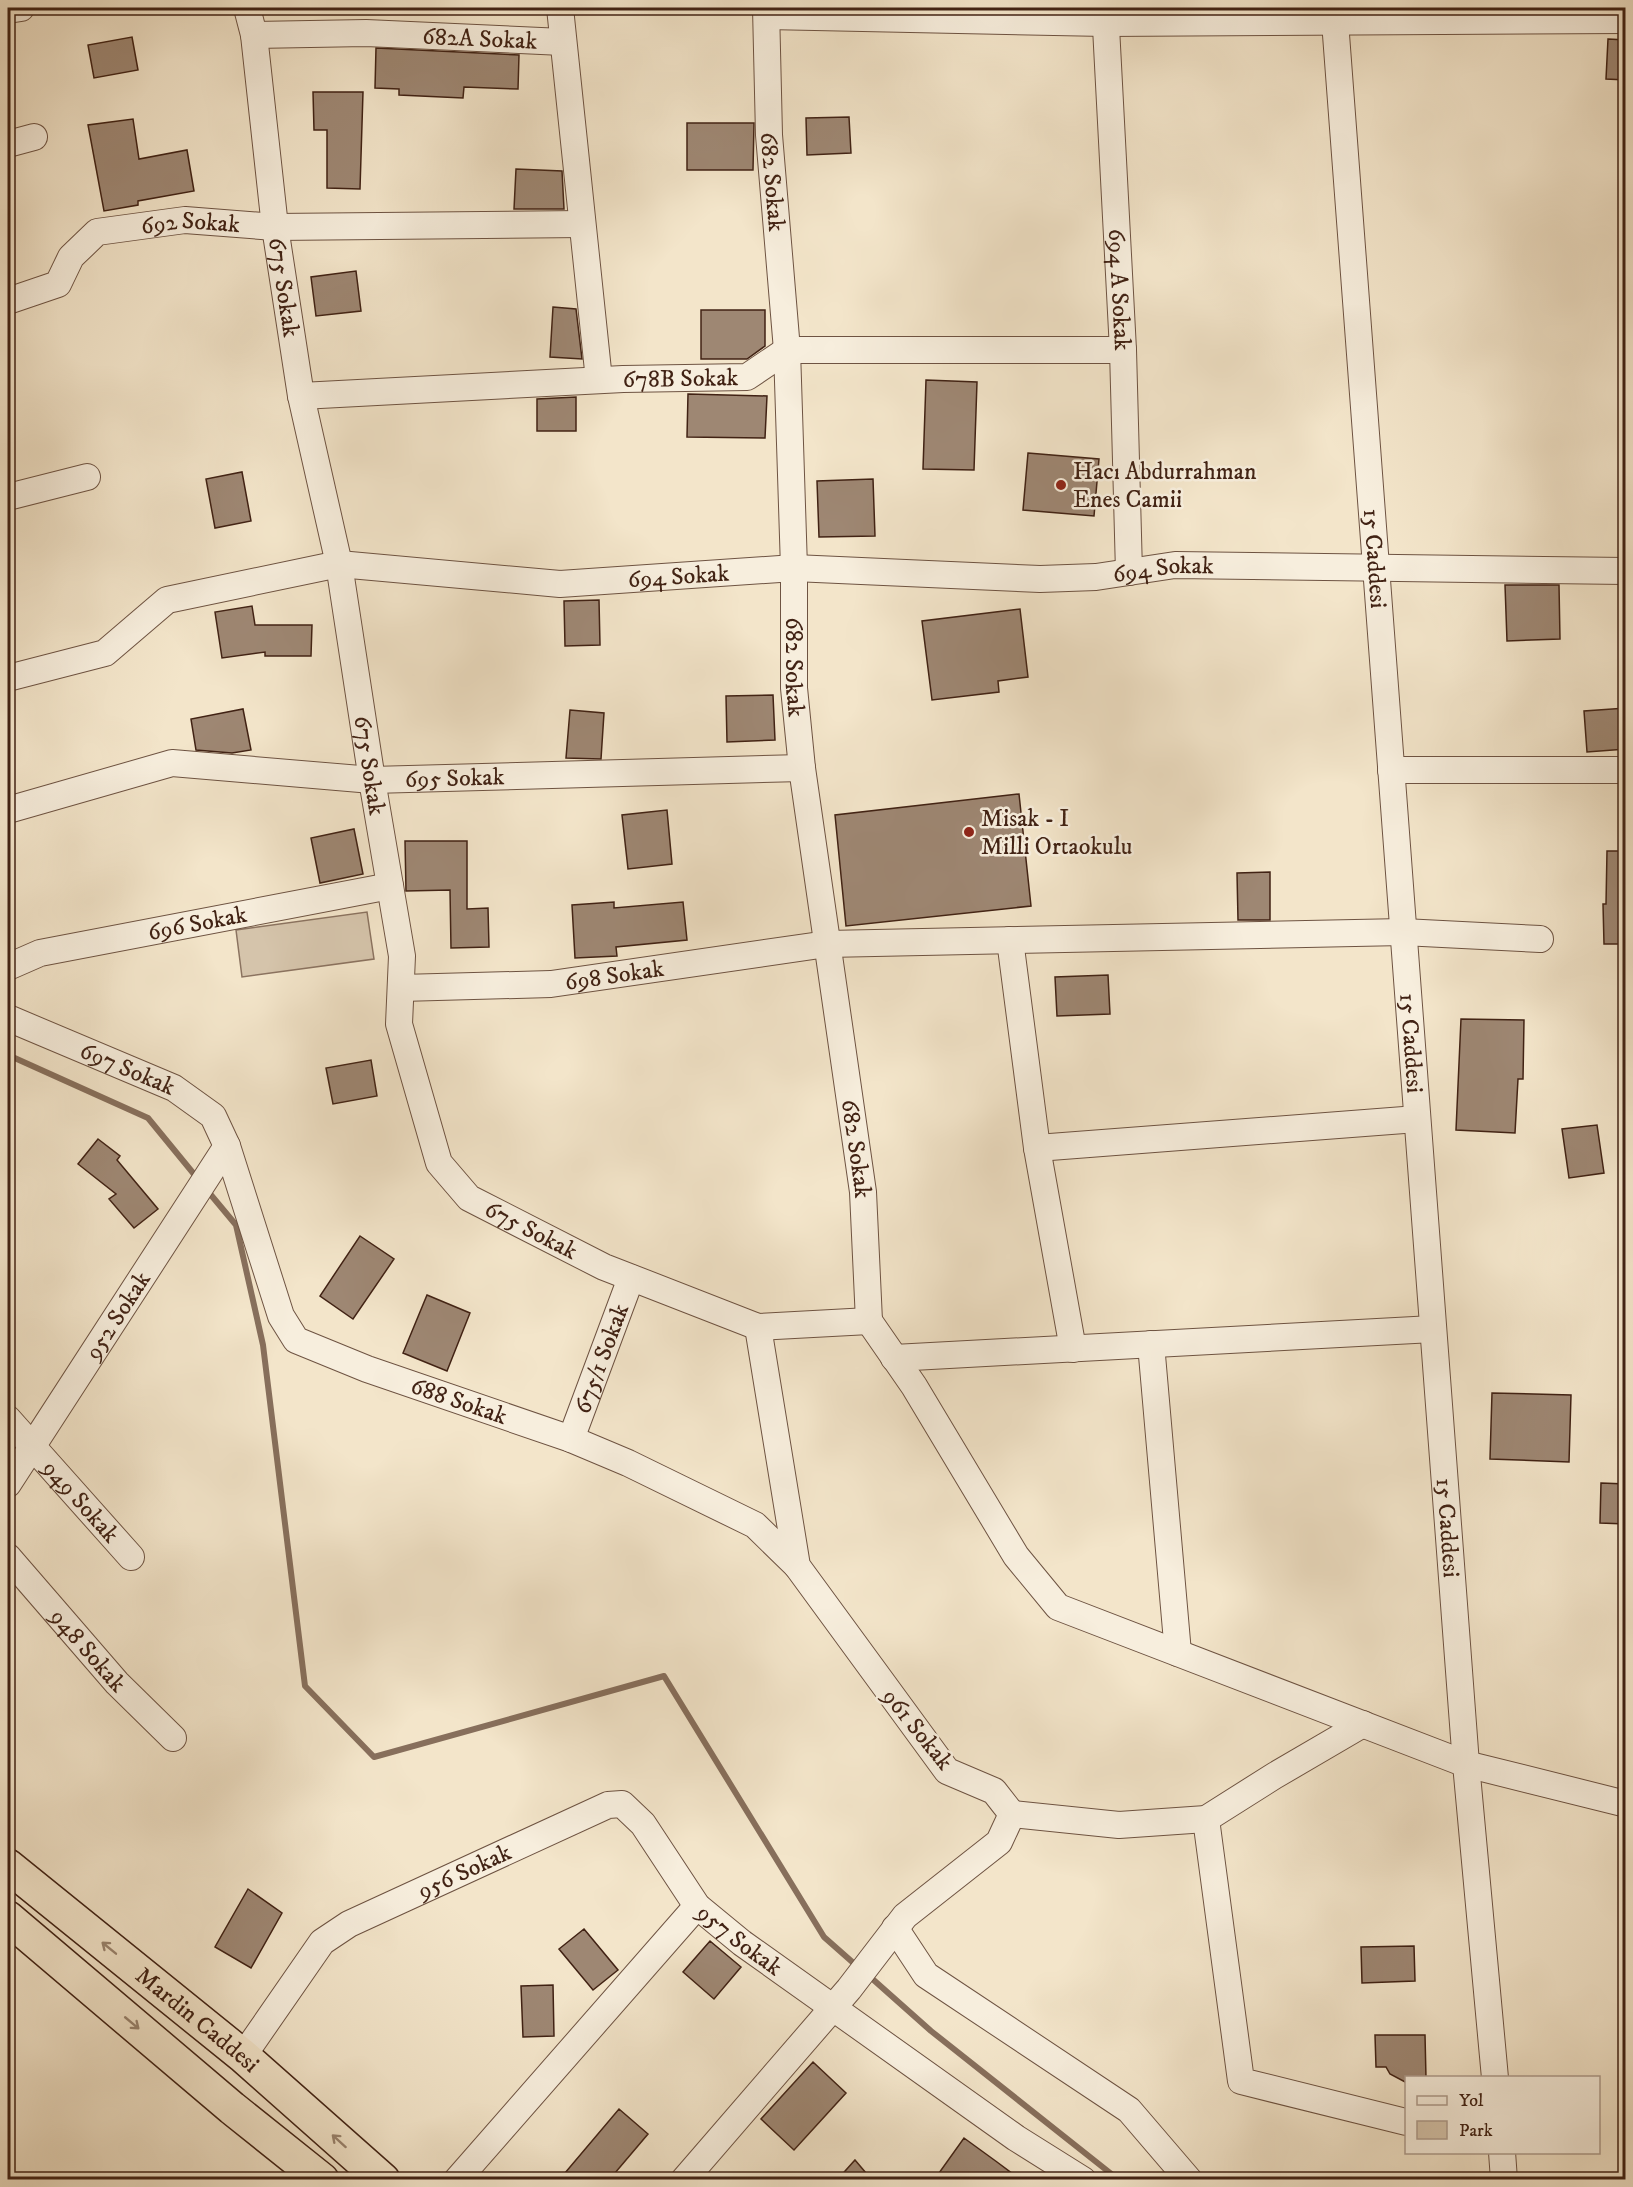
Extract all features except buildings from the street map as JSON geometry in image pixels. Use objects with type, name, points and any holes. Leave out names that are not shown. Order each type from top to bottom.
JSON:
[{"type":"highway","name":"Mardin Caddesi","points":[[8,1866],[243,2056],[382,2180]]},
{"type":"highway","name":"Mardin Caddesi","points":[[8,1918],[313,2177]]},
{"type":"street","points":[[8,10],[21,8]]},
{"type":"street","name":"675 Sokak","points":[[247,8],[254,35],[275,227],[301,396],[339,564],[402,956],[399,1024],[439,1163],[469,1198],[604,1267],[758,1327]]},
{"type":"street","points":[[560,8],[599,380]]},
{"type":"street","points":[[766,12],[1105,15],[1334,14],[1626,20]]},
{"type":"street","name":"682 Sokak","points":[[766,12],[769,135],[787,350],[794,568],[794,688],[802,768],[863,1192],[869,1321]]},
{"type":"street","name":"15 Caddesi","points":[[1334,14],[1466,1764],[1495,2076]]},
{"type":"street","name":"694 A Sokak","points":[[1105,15],[1123,350],[1129,572]]},
{"type":"street","name":"682A Sokak","points":[[254,35],[366,33],[563,42]]},
{"type":"street","points":[[8,144],[34,137]]},
{"type":"street","name":"692 Sokak","points":[[8,301],[58,284],[71,257],[97,232],[185,219],[275,227],[582,224]]},
{"type":"street","points":[[787,350],[1123,350]]},
{"type":"street","name":"678B Sokak","points":[[301,396],[599,380],[747,377],[787,350]]},
{"type":"street","points":[[8,498],[87,477]]},
{"type":"street","name":"694 Sokak","points":[[8,678],[105,653],[166,600],[339,564],[560,584],[794,568],[1040,579],[1096,577],[1175,565],[1626,572]]},
{"type":"street","name":"695 Sokak","points":[[8,810],[172,763],[372,780],[802,768]]},
{"type":"street","points":[[1391,770],[1626,770]]},
{"type":"street","name":"696 Sokak","points":[[8,967],[40,953],[390,886]]},
{"type":"street","name":"698 Sokak","points":[[401,988],[551,984],[827,944],[1403,932],[1540,939]]},
{"type":"street","points":[[1010,940],[1037,1148],[1072,1349]]},
{"type":"street","name":"697 Sokak","points":[[8,1018],[174,1088],[213,1116],[227,1146]]},
{"type":"street","points":[[1037,1148],[1417,1119]]},
{"type":"street","name":"952 Sokak","points":[[8,1485],[227,1146]]},
{"type":"street","name":"688 Sokak","points":[[227,1146],[281,1316],[296,1340],[366,1369],[571,1439],[628,1463],[755,1525],[796,1566]]},
{"type":"street","name":"675/1 Sokak","points":[[571,1439],[631,1278]]},
{"type":"street","points":[[758,1327],[869,1321],[914,1386],[1016,1556],[1058,1607],[1466,1764],[1626,1804]]},
{"type":"street","name":"961 Sokak","points":[[758,1327],[796,1566],[946,1771],[994,1791],[1012,1814]]},
{"type":"street","points":[[894,1358],[1433,1329]]},
{"type":"street","points":[[1151,1344],[1178,1653]]},
{"type":"street","name":"949 Sokak","points":[[8,1419],[131,1557]]},
{"type":"street","name":"948 Sokak","points":[[8,1557],[117,1683],[173,1738]]},
{"type":"street","points":[[684,2180],[841,1998],[905,1916],[999,1842],[1012,1814],[1119,1825],[1206,1819],[1363,1724]]},
{"type":"street","name":"956 Sokak","points":[[243,2056],[322,1942],[349,1924],[608,1805],[622,1804],[643,1824],[697,1906]]},
{"type":"street","points":[[1206,1819],[1241,2081],[1405,2121]]},
{"type":"street","name":"957 Sokak","points":[[457,2180],[697,1906],[742,1943],[841,1998],[1016,2138],[1083,2180]]},
{"type":"street","points":[[891,1934],[926,1975],[1129,2110],[1189,2180]]},
{"type":"street","points":[[1502,2154],[1504,2180]]},
{"type":"green space","points":[[367,912],[374,959],[242,977],[236,930]]},
{"type":"waterway","points":[[8,1055],[148,1118],[198,1179]]},
{"type":"waterway","points":[[206,1189],[236,1225],[263,1345],[305,1686],[374,1757],[664,1676],[824,1937],[858,1967]]},
{"type":"waterway","points":[[868,1975],[931,2031],[1119,2180]]},
{"type":"place","name":"Hacı Abdurrahman Enes Camii","points":[[1061,485]]},
{"type":"place","name":"Misak - I Milli Ortaokulu","points":[[969,832]]}]
